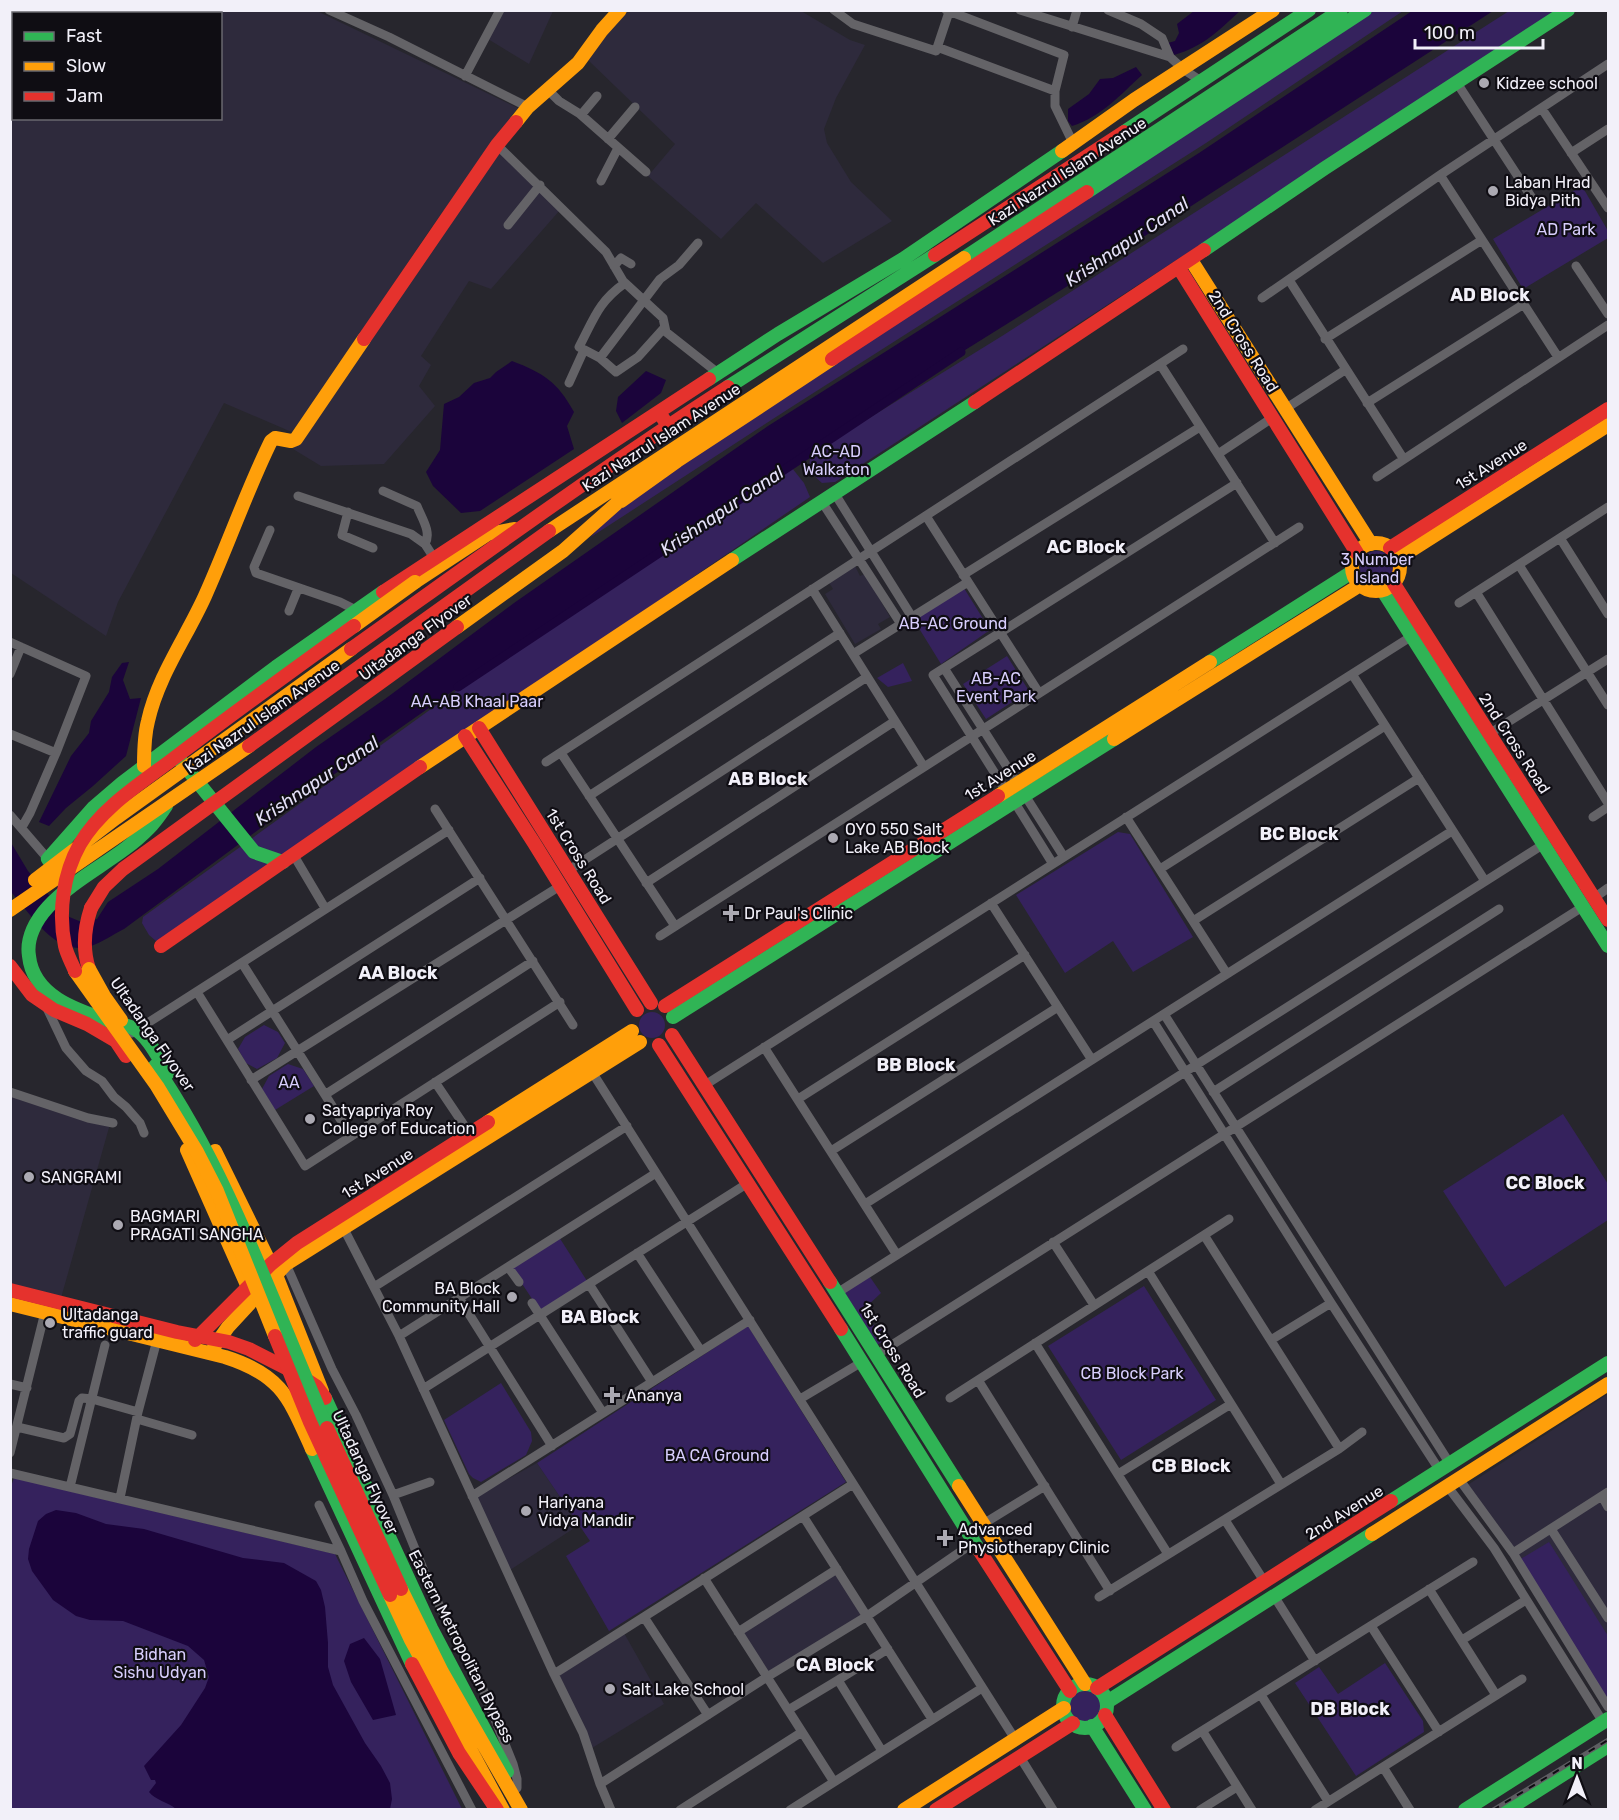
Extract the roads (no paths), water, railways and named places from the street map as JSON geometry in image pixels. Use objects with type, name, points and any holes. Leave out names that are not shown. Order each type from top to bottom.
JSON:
[{"type":"main road","points":[[144,766],[144,731],[164,673],[201,604],[236,523],[252,478],[271,441],[275,438],[291,441],[296,439],[497,145],[528,107],[578,63],[620,10]]},
{"type":"main road","name":"Kazi Nazrul Islam Avenue","points":[[49,870],[94,807],[144,766],[356,610],[778,334],[903,259],[1010,188],[1134,100],[1273,10]]},
{"type":"main road","name":"Kazi Nazrul Islam Avenue","points":[[10,910],[49,870],[116,818],[520,528],[668,426],[1038,189],[1309,10]]},
{"type":"main road","name":"Kazi Nazrul Islam Avenue","points":[[49,870],[171,800],[538,538],[1341,10]]},
{"type":"main road","name":"Kazi Nazrul Islam Avenue","points":[[616,504],[687,455],[1365,10]]},
{"type":"main road","points":[[161,946],[465,736],[1568,10]]},
{"type":"main road","points":[[1185,264],[1257,364],[1371,544]]},
{"type":"main road","name":"2nd Cross Road","points":[[1185,264],[1243,372],[1357,553]]},
{"type":"main road","points":[[1243,372],[1257,364]]},
{"type":"main road","name":"1st Avenue","points":[[1394,553],[1608,409]]},
{"type":"main road","points":[[659,412],[668,426]]},
{"type":"main road","points":[[1394,553],[1608,426]]},
{"type":"main road","points":[[1293,451],[1307,443]]},
{"type":"main road","name":"Ultadanga Flyover","points":[[503,1809],[411,1640],[396,1592],[224,1182],[182,1105],[104,996],[87,964],[84,936],[87,918],[96,900],[123,869],[563,551],[616,504],[640,470]]},
{"type":"main road","name":"Ultadanga Flyover","points":[[520,528],[488,534],[415,582],[225,719],[114,804],[90,829],[79,846],[65,881],[62,914],[65,947],[77,975],[157,1086],[197,1152],[217,1191],[310,1422],[396,1592],[521,1809]]},
{"type":"main road","points":[[1371,544],[1381,544],[1394,553],[1401,567],[1399,576],[1388,587],[1371,591],[1360,585],[1352,572],[1357,553],[1371,544]]},
{"type":"main road","name":"1st Avenue","points":[[792,934],[958,821],[1352,572]]},
{"type":"main road","name":"1st Avenue","points":[[663,1009],[965,834],[1360,585]]},
{"type":"main road","points":[[1388,587],[1412,636],[1432,656]]},
{"type":"main road","name":"2nd Cross Road","points":[[1388,587],[1432,656],[1531,824],[1544,844],[1568,871]]},
{"type":"main road","points":[[1252,635],[1261,648]]},
{"type":"main road","name":"2nd Cross Road","points":[[1432,656],[1489,734],[1588,902],[1608,946]]},
{"type":"main road","name":"1st Cross Road","points":[[479,728],[540,839],[569,870],[663,1009]]},
{"type":"main road","points":[[465,736],[540,839],[560,886],[637,1010]]},
{"type":"main road","points":[[170,747],[254,852],[288,858]]},
{"type":"main road","points":[[171,800],[147,830],[79,878],[39,918],[32,930],[28,955],[30,967],[35,978],[45,990],[69,1005],[136,1030],[185,1099],[233,1184],[273,1269],[323,1393]]},
{"type":"main road","points":[[958,821],[965,834]]},
{"type":"main road","points":[[10,898],[49,870]]},
{"type":"main road","name":"2nd Cross Road","points":[[1588,902],[1608,920]]},
{"type":"main road","points":[[10,966],[32,995],[54,1010],[87,1024],[116,1041],[161,1103],[192,1157],[250,1293]]},
{"type":"main road","points":[[663,1009],[675,1023],[672,1035],[659,1045],[649,1046],[636,1036],[632,1020],[637,1010],[663,1009]]},
{"type":"main road","name":"1st Cross Road","points":[[672,1035],[1022,1585],[1091,1686]]},
{"type":"main road","points":[[210,1354],[217,1340],[250,1293],[273,1269],[286,1264],[344,1229],[538,1098],[592,1072],[636,1036]]},
{"type":"main road","name":"1st Avenue","points":[[273,1269],[297,1243],[470,1134],[538,1098],[636,1036]]},
{"type":"main road","name":"1st Cross Road","points":[[659,1045],[938,1482],[974,1543],[1070,1690]]},
{"type":"main road","points":[[795,1257],[808,1248]]},
{"type":"main road","name":"Eastern Metropolitan Bypass","points":[[10,1290],[249,1349],[296,1373],[323,1393],[431,1629],[528,1809]]},
{"type":"main road","points":[[190,1348],[199,1335],[250,1293]]},
{"type":"main road","points":[[10,1304],[248,1364],[272,1379],[288,1396],[370,1577],[415,1668],[470,1771],[497,1809]]},
{"type":"main road","name":"2nd Avenue","points":[[1091,1686],[1264,1581],[1608,1363]]},
{"type":"main road","name":"2nd Avenue","points":[[1106,1709],[1274,1596],[1608,1384]]},
{"type":"main road","points":[[1486,1441],[1495,1456]]},
{"type":"main road","points":[[1008,1594],[1022,1585]]},
{"type":"main road","points":[[1106,1709],[1092,1726],[1082,1727],[1067,1717],[1064,1708],[1065,1699],[1070,1690],[1091,1686],[1103,1694],[1106,1709],[1164,1809]]},
{"type":"main road","points":[[904,1809],[1064,1708]]},
{"type":"main road","points":[[1465,1809],[1606,1721]]},
{"type":"main road","points":[[936,1809],[1073,1723]]},
{"type":"main road","points":[[1092,1726],[1145,1809]]},
{"type":"main road","points":[[1507,1809],[1608,1746]]},
{"type":"main road","points":[[1545,1759],[1558,1779]]},
{"type":"street","points":[[329,10],[389,37],[528,107]]},
{"type":"street","points":[[465,76],[500,10]]},
{"type":"street","points":[[834,10],[853,24],[936,51],[948,11],[1064,55],[1055,91],[1055,106],[1072,144]]},
{"type":"street","points":[[1020,10],[1170,57]]},
{"type":"street","points":[[1072,27],[1077,10]]},
{"type":"street","points":[[1108,10],[1141,24],[1162,38],[1170,57],[1201,81]]},
{"type":"street","points":[[938,47],[1055,91]]},
{"type":"street","points":[[1262,298],[1440,175],[1608,64]]},
{"type":"street","points":[[1457,83],[1532,198]]},
{"type":"street","points":[[547,89],[559,101],[581,115],[646,172]]},
{"type":"street","points":[[581,115],[597,96]]},
{"type":"street","points":[[608,139],[635,106]]},
{"type":"street","points":[[1542,109],[1607,202]]},
{"type":"street","points":[[1571,153],[1608,129]]},
{"type":"street","points":[[497,145],[606,252],[625,282],[663,318],[666,332],[718,374]]},
{"type":"street","points":[[601,181],[618,148]]},
{"type":"street","points":[[1440,175],[1558,357]]},
{"type":"street","points":[[508,225],[540,185]]},
{"type":"street","points":[[1325,339],[1482,240]]},
{"type":"street","points":[[600,358],[660,279],[679,265],[698,243]]},
{"type":"street","points":[[614,266],[621,258],[631,264]]},
{"type":"street","points":[[1576,266],[1608,314]]},
{"type":"street","points":[[1289,280],[1403,458]]},
{"type":"street","points":[[625,282],[610,293],[592,318],[579,347],[600,358],[616,372],[638,357],[665,327]]},
{"type":"street","points":[[1366,403],[1524,304]]},
{"type":"street","points":[[1377,477],[1608,325]]},
{"type":"street","points":[[546,762],[1183,349]]},
{"type":"street","points":[[569,383],[584,350]]},
{"type":"street","points":[[1160,364],[1275,543]]},
{"type":"street","points":[[1285,409],[1345,370]]},
{"type":"street","points":[[1218,454],[1272,418]]},
{"type":"street","points":[[853,654],[1200,427]]},
{"type":"street","points":[[1012,787],[972,736],[933,675],[1237,483]]},
{"type":"street","points":[[383,491],[417,506],[427,531],[425,544]]},
{"type":"street","points":[[835,494],[912,617]]},
{"type":"street","points":[[298,495],[411,534],[425,544],[434,558]]},
{"type":"street","points":[[822,502],[901,624]]},
{"type":"street","points":[[1458,603],[1608,507]]},
{"type":"street","points":[[348,512],[342,535],[373,548]]},
{"type":"street","points":[[926,516],[1039,693]]},
{"type":"street","points":[[660,936],[1299,527]]},
{"type":"street","points":[[270,530],[254,570],[256,573],[340,602],[356,610]]},
{"type":"street","points":[[1560,538],[1608,614]]},
{"type":"street","points":[[1519,565],[1608,705]]},
{"type":"street","points":[[290,611],[298,589]]},
{"type":"street","points":[[812,589],[924,767]]},
{"type":"street","points":[[1476,592],[1608,805],[1593,817]]},
{"type":"street","points":[[589,796],[840,633]]},
{"type":"street","points":[[705,1085],[1412,636]]},
{"type":"street","points":[[10,642],[86,676],[56,753],[22,827]]},
{"type":"street","points":[[10,674],[21,647]]},
{"type":"street","points":[[1489,734],[1608,659]]},
{"type":"street","points":[[944,668],[983,729],[1012,787]]},
{"type":"street","points":[[1352,674],[1485,881]]},
{"type":"street","points":[[569,870],[867,677]]},
{"type":"street","points":[[646,883],[895,721]]},
{"type":"street","points":[[1160,869],[1385,726]]},
{"type":"street","points":[[10,734],[56,753]]},
{"type":"street","points":[[561,753],[675,926]]},
{"type":"street","points":[[1193,921],[1419,778]]},
{"type":"street","points":[[1020,800],[1064,857]]},
{"type":"street","points":[[1020,800],[1053,864]]},
{"type":"street","points":[[435,809],[573,1025]]},
{"type":"street","points":[[10,815],[22,827],[49,870]]},
{"type":"street","points":[[1126,817],[1227,974]]},
{"type":"street","points":[[116,1041],[197,992],[449,830]]},
{"type":"street","points":[[865,1204],[1452,831]]},
{"type":"street","points":[[837,1293],[1544,844]]},
{"type":"street","points":[[288,858],[325,908]]},
{"type":"street","points":[[227,1040],[480,878]]},
{"type":"street","points":[[251,1080],[560,886]]},
{"type":"street","points":[[876,1354],[1608,888]]},
{"type":"street","points":[[991,903],[1092,1060]]},
{"type":"street","points":[[1214,1092],[1499,909]]},
{"type":"street","points":[[798,1100],[1025,955]]},
{"type":"street","points":[[326,1094],[533,961]]},
{"type":"street","points":[[242,963],[351,1136]]},
{"type":"street","points":[[197,992],[305,1166],[560,1002]]},
{"type":"street","points":[[45,1004],[66,1048],[86,1071],[102,1082],[126,1107],[140,1123],[144,1133]]},
{"type":"street","points":[[831,1152],[1059,1007]]},
{"type":"street","points":[[1164,1014],[1307,1240],[1445,1467]]},
{"type":"street","points":[[1153,1021],[1331,1303],[1445,1467]]},
{"type":"street","points":[[764,1047],[897,1255]]},
{"type":"street","points":[[592,1072],[1015,1739]]},
{"type":"street","points":[[435,1082],[470,1134]]},
{"type":"street","points":[[10,1092],[88,1118],[113,1123]]},
{"type":"street","points":[[375,1287],[627,1126]]},
{"type":"street","points":[[399,1336],[656,1173]]},
{"type":"street","points":[[423,1389],[748,1183]]},
{"type":"street","points":[[950,1398],[1229,1219]]},
{"type":"street","points":[[344,1229],[399,1336],[554,1674],[584,1733],[600,1784],[611,1809]]},
{"type":"street","points":[[1204,1235],[1339,1448]]},
{"type":"street","points":[[1296,1248],[1307,1240]]},
{"type":"street","points":[[1053,1242],[1094,1305]]},
{"type":"street","points":[[637,1253],[700,1351]]},
{"type":"street","points":[[286,1264],[332,1369],[393,1495],[433,1593],[482,1688],[513,1764],[517,1788]]},
{"type":"street","points":[[508,1267],[519,1282]]},
{"type":"street","points":[[1148,1271],[1281,1484]]},
{"type":"street","points":[[589,1284],[652,1382]]},
{"type":"street","points":[[459,1298],[552,1446]]},
{"type":"street","points":[[532,1303],[603,1413]]},
{"type":"street","points":[[1271,1340],[1331,1303]]},
{"type":"street","points":[[10,1454],[45,1312]]},
{"type":"street","points":[[472,1496],[750,1320]]},
{"type":"street","points":[[120,1498],[157,1340]]},
{"type":"street","points":[[1035,1343],[1168,1554]]},
{"type":"street","points":[[70,1487],[105,1345]]},
{"type":"street","points":[[800,1400],[862,1362]]},
{"type":"street","points":[[978,1380],[1110,1590]]},
{"type":"street","points":[[10,1384],[27,1388]]},
{"type":"street","points":[[17,1427],[64,1438],[70,1434],[79,1401],[82,1398],[92,1399],[192,1435]]},
{"type":"street","points":[[1118,1474],[1231,1404]]},
{"type":"street","points":[[1099,1598],[1362,1432]]},
{"type":"street","points":[[10,1473],[341,1551]]},
{"type":"street","points":[[393,1495],[430,1482]]},
{"type":"street","points":[[1453,1483],[1513,1552],[1608,1707]]},
{"type":"street","points":[[1453,1483],[1526,1600],[1606,1721]]},
{"type":"street","points":[[554,1674],[853,1484]]},
{"type":"street","points":[[983,1524],[1045,1486]]},
{"type":"street","points":[[1513,1552],[1605,1494],[1608,1507]]},
{"type":"street","points":[[319,1505],[363,1601],[472,1809]]},
{"type":"street","points":[[803,1516],[932,1719]]},
{"type":"street","points":[[1225,1520],[1264,1581]]},
{"type":"street","points":[[1551,1529],[1608,1618]]},
{"type":"street","points":[[600,1784],[867,1616],[974,1543]]},
{"type":"street","points":[[1176,1747],[1473,1562]]},
{"type":"street","points":[[1511,1574],[1522,1567]]},
{"type":"street","points":[[738,1632],[837,1569]]},
{"type":"street","points":[[704,1578],[834,1782]]},
{"type":"street","points":[[1430,1589],[1496,1695]]},
{"type":"street","points":[[1274,1596],[1315,1660]]},
{"type":"street","points":[[1462,1640],[1526,1600]]},
{"type":"street","points":[[644,1617],[708,1715]]},
{"type":"street","points":[[1371,1626],[1438,1732]]},
{"type":"street","points":[[788,1710],[888,1649]]},
{"type":"street","points":[[1315,1809],[1522,1679]]},
{"type":"street","points":[[838,1680],[882,1751]]},
{"type":"street","points":[[790,1809],[982,1688]]},
{"type":"street","points":[[1261,1695],[1328,1801]]},
{"type":"street","points":[[1203,1731],[1252,1809]]},
{"type":"street","points":[[681,1809],[802,1732]]},
{"type":"street","points":[[1020,1757],[1053,1809]]},
{"type":"street","points":[[1383,1767],[1410,1809]]},
{"type":"street","points":[[1200,1809],[1238,1787]]},
{"type":"water","points":[[1194,11],[1240,11],[1202,43],[1174,55],[1168,43],[1175,41],[1179,33],[1177,24]]},
{"type":"water","points":[[1412,11],[1493,11],[1066,287],[845,425],[668,546],[547,625],[319,785],[124,929],[91,946],[78,948],[67,946],[45,932],[11,892],[10,841],[28,871],[67,916],[84,923],[97,919],[108,902],[158,869],[316,747],[514,603],[768,426],[1199,153]]},
{"type":"water","points":[[1136,67],[1142,75],[1118,98],[1092,117],[1072,126],[1068,121],[1068,109],[1089,94],[1100,79],[1113,78]]},
{"type":"water","points":[[512,361],[548,379],[568,401],[574,412],[567,426],[574,449],[480,511],[461,513],[433,486],[426,472],[440,450],[444,404],[459,397],[474,383],[490,378]]},
{"type":"water","points":[[646,371],[666,380],[661,393],[622,423],[616,411],[618,397]]},
{"type":"water","points":[[129,662],[123,680],[130,699],[141,698],[126,756],[66,808],[49,826],[39,822],[71,756],[89,733],[91,721],[109,692],[112,677],[122,663]]},
{"type":"water","points":[[56,1510],[76,1513],[106,1524],[144,1529],[243,1558],[284,1563],[316,1581],[325,1607],[328,1667],[333,1685],[390,1783],[392,1799],[390,1809],[176,1809],[152,1795],[149,1792],[156,1783],[155,1780],[151,1780],[144,1766],[181,1725],[205,1688],[209,1677],[204,1660],[188,1646],[123,1621],[90,1620],[76,1616],[53,1600],[32,1571],[28,1559],[38,1521],[46,1514]]},
{"type":"water","points":[[364,1638],[380,1659],[396,1715],[373,1720],[351,1682],[344,1661],[350,1644]]},
{"type":"waterway","name":"Krishnapur Canal","points":[[458,687],[961,352]]},
{"type":"railway","points":[[1493,1810],[1608,1740]]},
{"type":"place","name":"Kidzee school","points":[[1484,83]]},
{"type":"place","name":"Laban Hrad Bidya Pith","points":[[1493,191]]},
{"type":"place","name":"OYO 550 Salt Lake AB Block","points":[[833,838]]},
{"type":"place","name":"Dr Paul's Clinic","points":[[731,913]]},
{"type":"place","name":"Satyapriya Roy College of Education","points":[[310,1119]]},
{"type":"place","name":"SANGRAMI","points":[[29,1177]]},
{"type":"place","name":"BAGMARI PRAGATI SANGHA","points":[[118,1225]]},
{"type":"place","name":"BA Block Community Hall","points":[[512,1297]]},
{"type":"place","name":"Ultadanga traffic guard","points":[[50,1323]]},
{"type":"place","name":"Ananya","points":[[612,1395]]},
{"type":"place","name":"Hariyana Vidya Mandir","points":[[526,1511]]},
{"type":"place","name":"Advanced Physiotherapy Clinic","points":[[945,1538]]},
{"type":"place","name":"Salt Lake School","points":[[610,1689]]},
{"type":"district","name":"AD Block","points":[[1490,295]]},
{"type":"district","name":"AC Block","points":[[1086,547]]},
{"type":"district","name":"AB Block","points":[[768,779]]},
{"type":"district","name":"BC Block","points":[[1299,834]]},
{"type":"district","name":"AA Block","points":[[398,973]]},
{"type":"district","name":"BB Block","points":[[916,1065]]},
{"type":"district","name":"CC Block","points":[[1545,1183]]},
{"type":"district","name":"BA Block","points":[[600,1317]]},
{"type":"district","name":"CB Block","points":[[1191,1466]]},
{"type":"district","name":"CA Block","points":[[835,1665]]},
{"type":"district","name":"DB Block","points":[[1350,1709]]},
{"type":"park label","name":"AD Park","points":[[1566,229]]},
{"type":"park label","name":"AC-AD Walkaton","points":[[836,460]]},
{"type":"park label","name":"3 Number Island","points":[[1377,568]]},
{"type":"park label","name":"AB-AC Ground","points":[[953,623]]},
{"type":"park label","name":"AB-AC Event Park","points":[[996,687]]},
{"type":"park label","name":"AA-AB Khaal Paar","points":[[477,701]]},
{"type":"park label","name":"AA","points":[[289,1082]]},
{"type":"park label","name":"CB Block Park","points":[[1132,1373]]},
{"type":"park label","name":"BA CA Ground","points":[[717,1455]]},
{"type":"park label","name":"Bidhan Sishu Udyan","points":[[160,1663]]}]
